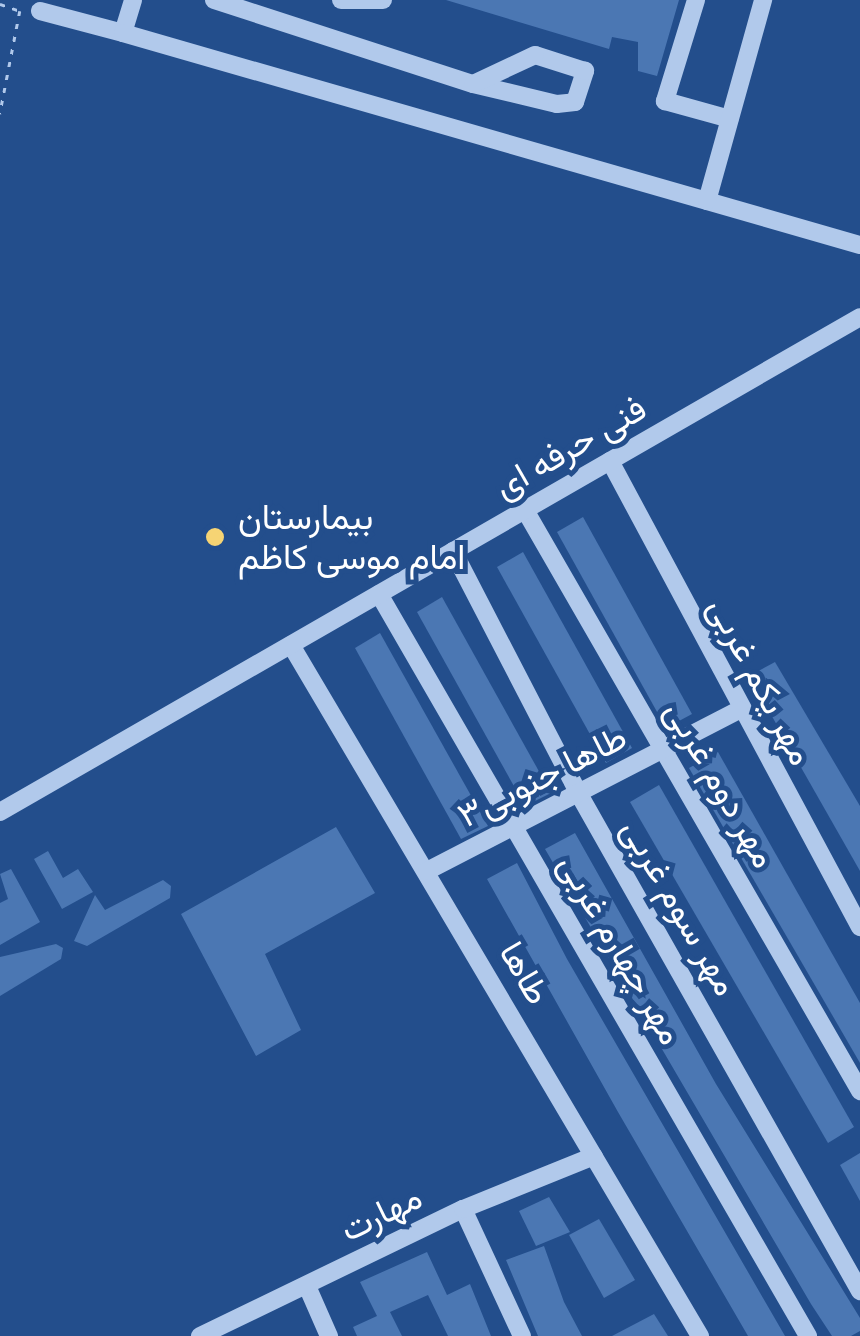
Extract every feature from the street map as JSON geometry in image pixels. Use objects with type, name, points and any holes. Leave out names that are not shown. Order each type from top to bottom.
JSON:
[{"type":"street","points":[[123,32],[133,0]]},
{"type":"street","points":[[214,0],[473,84],[556,104],[575,102],[585,71],[536,55],[473,84]]},
{"type":"street","points":[[342,0],[384,0]]},
{"type":"street","points":[[696,0],[665,102],[730,119]]},
{"type":"street","points":[[707,201],[763,0]]},
{"type":"street","points":[[40,11],[860,245]]},
{"type":"street","name":"فنی حرفه ای","points":[[0,812],[860,317]]},
{"type":"street","name":"مهر یکم غربی","points":[[610,461],[740,710],[860,927]]},
{"type":"street","name":"مهر دوم غربی","points":[[525,510],[860,1091]]},
{"type":"street","name":"مهر سوم غربی","points":[[454,551],[580,796],[860,1291]]},
{"type":"street","name":"مهر چهارم غربی","points":[[379,594],[808,1336]]},
{"type":"street","name":"طاها","points":[[291,644],[700,1336]]},
{"type":"street","name":"طاها جنوبی۳","points":[[427,871],[580,796],[740,710]]},
{"type":"street","name":"مهارت","points":[[200,1336],[463,1209],[594,1156]]},
{"type":"street","points":[[463,1209],[522,1336]]},
{"type":"street","points":[[307,1286],[329,1336]]},
{"type":"path","points":[[0,4],[20,12],[0,114]]},
{"type":"building","points":[[446,0],[679,0],[657,76],[638,71],[638,42],[612,37],[609,49]]},
{"type":"building","points":[[583,517],[692,714],[666,728],[557,532]]},
{"type":"building","points":[[523,552],[632,748],[606,763],[497,567]]},
{"type":"building","points":[[442,597],[551,793],[525,806],[417,612]]},
{"type":"building","points":[[380,633],[488,826],[461,839],[355,648]]},
{"type":"building","points":[[775,662],[860,806],[860,871],[749,676]]},
{"type":"building","points":[[718,752],[860,1003],[860,1063],[689,768]]},
{"type":"building","points":[[659,785],[854,1127],[828,1143],[630,802]]},
{"type":"building","points":[[336,827],[375,893],[265,954],[301,1030],[256,1056],[181,914]]},
{"type":"building","points":[[575,833],[716,1084],[860,1318],[860,1331],[851,1336],[832,1336],[811,1304],[545,849]]},
{"type":"building","points":[[48,851],[63,878],[78,869],[93,892],[62,909],[34,859]]},
{"type":"building","points":[[517,863],[567,959],[785,1336],[748,1336],[618,1112],[487,879]]},
{"type":"building","points":[[11,869],[40,922],[0,945],[0,903],[8,899],[0,874]]},
{"type":"building","points":[[163,880],[171,886],[170,898],[87,946],[74,941],[95,895],[105,910]]},
{"type":"building","points":[[56,944],[63,948],[61,959],[0,996],[0,957]]},
{"type":"building","points":[[860,1153],[860,1201],[840,1165]]},
{"type":"building","points":[[549,1197],[570,1232],[536,1246],[519,1211]]},
{"type":"building","points":[[599,1219],[635,1280],[604,1298],[569,1235]]},
{"type":"building","points":[[544,1246],[564,1302],[582,1336],[538,1336],[506,1260]]},
{"type":"building","points":[[427,1252],[447,1295],[470,1284],[491,1336],[448,1336],[428,1295],[390,1312],[402,1336],[357,1336],[353,1327],[377,1316],[360,1282]]},
{"type":"building","points":[[654,1314],[668,1336],[612,1336]]},
{"type":"place","name":"بیمارستان امام موسی کاظم","points":[[215,537]]}]
